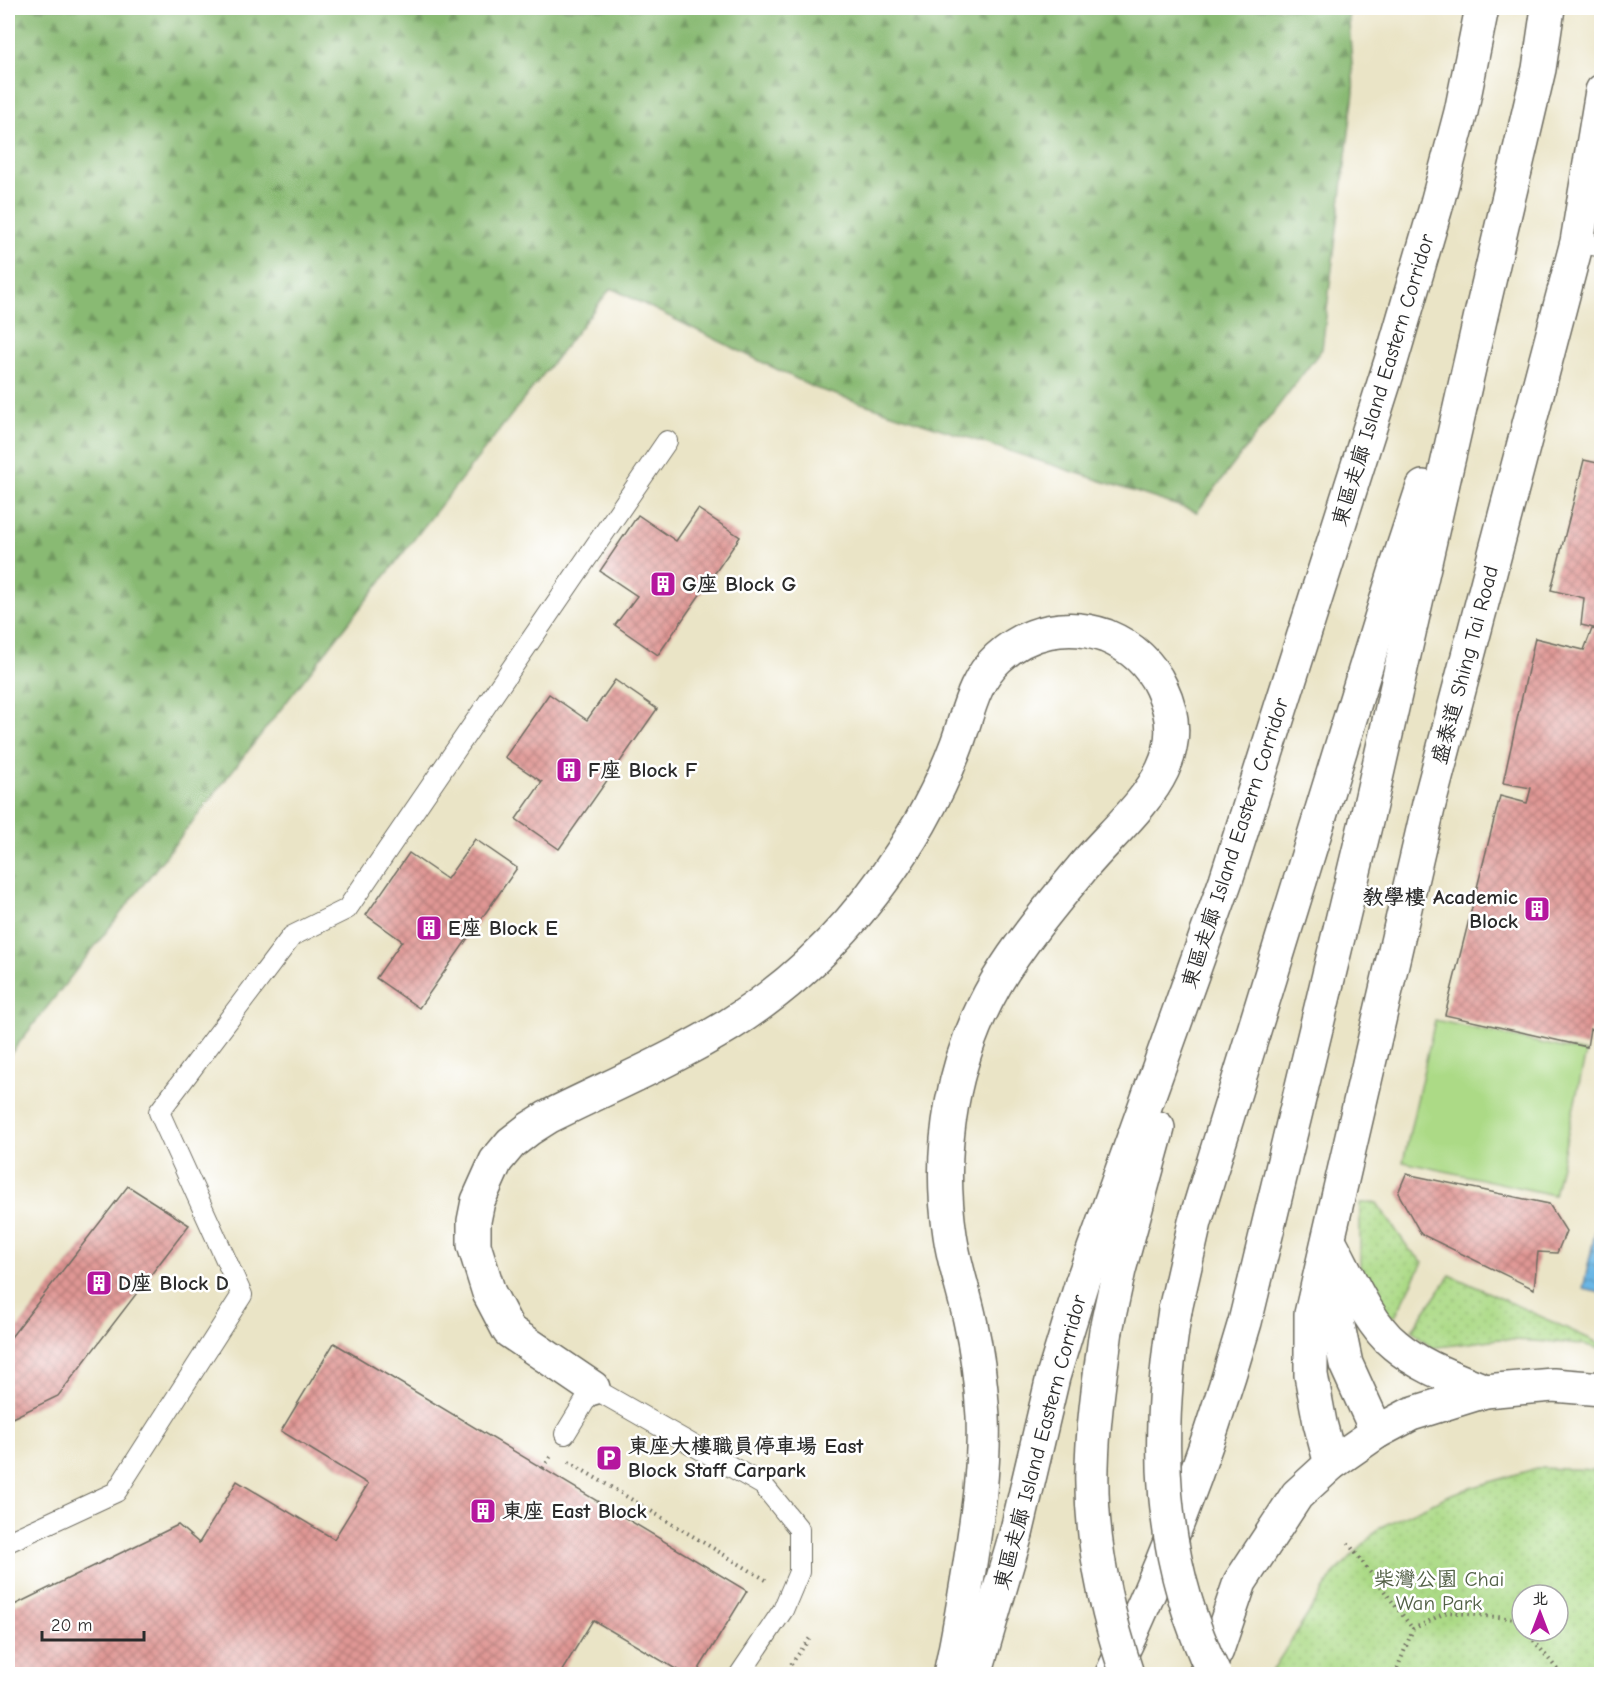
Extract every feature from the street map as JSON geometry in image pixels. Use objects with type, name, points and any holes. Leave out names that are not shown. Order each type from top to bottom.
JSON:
[{"type":"main road","name":"東區走廊 Island Eastern Corridor","points":[[975,1674],[1016,1534],[1053,1377],[1082,1282],[1226,880],[1392,358],[1436,207],[1455,133],[1482,8]]},
{"type":"main road","points":[[1112,1674],[1165,1558],[1196,1477],[1223,1399],[1245,1322],[1370,805],[1480,315],[1539,69],[1548,8]]},
{"type":"main road","name":"盛泰道 Shing Tai Road","points":[[1331,1464],[1311,1375],[1311,1314],[1429,804],[1589,245],[1602,91]]},
{"type":"main road","points":[[1214,1674],[1180,1587],[1165,1508],[1162,1455],[1163,1405],[1175,1310],[1195,1222],[1209,1176],[1396,566],[1480,315]]},
{"type":"main road","points":[[593,1388],[509,1331],[489,1293],[474,1245],[474,1221],[478,1201],[496,1161],[511,1143],[548,1117],[731,1024],[793,979],[831,942],[859,913],[879,886],[922,819],[957,743],[971,700],[989,667],[1001,655],[1028,637],[1048,631],[1067,629],[1090,630],[1127,646],[1142,658],[1157,678],[1168,700],[1172,739],[1169,758],[1163,772],[1142,801],[1073,880],[998,980],[984,1006],[966,1050],[950,1112],[946,1142],[946,1206],[954,1257],[973,1332],[983,1417],[980,1502],[950,1674]]},
{"type":"main road","points":[[1127,1674],[1114,1636],[1105,1596],[1093,1512],[1094,1424],[1106,1330],[1119,1270],[1226,880]]},
{"type":"main road","points":[[1329,1240],[1374,1322],[1394,1345],[1425,1366],[1485,1391]]},
{"type":"main road","name":"盛泰道 Shing Tai Road","points":[[1329,1240],[1335,1311],[1346,1365],[1377,1432]]},
{"type":"main road","points":[[1205,1674],[1217,1650],[1240,1582],[1297,1495],[1331,1464],[1377,1432],[1429,1407],[1485,1391],[1553,1385],[1602,1389]]},
{"type":"lane","points":[[8,1542],[116,1492],[242,1295],[159,1112],[292,936],[347,909],[667,441]]},
{"type":"lane","points":[[565,1434],[593,1388],[763,1485],[799,1529],[799,1572],[783,1610],[740,1674]]},
{"type":"path","points":[[543,1468],[554,1452]]},
{"type":"path","points":[[564,1459],[769,1582]]},
{"type":"path","points":[[1348,1543],[1413,1629]]},
{"type":"path","points":[[1395,1674],[1413,1629],[1447,1612],[1510,1618]]},
{"type":"path","points":[[784,1674],[810,1638]]},
{"type":"path","points":[[1536,1643],[1561,1674]]},
{"type":"green space","points":[[8,8],[1348,8],[1354,92],[1322,349],[1197,512],[815,388],[611,288],[8,1057]]},
{"type":"green space","points":[[1435,1020],[1586,1053],[1554,1195],[1403,1162]]},
{"type":"green space","points":[[1360,1203],[1377,1203],[1409,1249],[1423,1262],[1395,1317],[1385,1313],[1360,1267]]},
{"type":"green space","points":[[1450,1275],[1601,1344],[1601,1349],[1583,1344],[1498,1339],[1432,1348],[1412,1330]]},
{"type":"green space","name":"柴灣公園 Chai Wan Park","points":[[1537,1468],[1601,1470],[1601,1674],[1270,1674],[1333,1575],[1380,1527],[1454,1493]]},
{"type":"water","points":[[1601,1205],[1601,1293],[1583,1289]]},
{"type":"building","points":[[1584,460],[1602,464],[1602,630],[1581,625],[1584,598],[1551,590]]},
{"type":"building","name":"G座 Block G","points":[[698,509],[740,537],[658,655],[615,625],[637,596],[600,571],[638,515],[676,541]]},
{"type":"building","name":"教學樓 Academic Block","points":[[1592,629],[1602,631],[1602,1032],[1590,1029],[1587,1047],[1445,1015],[1500,796],[1527,803],[1531,788],[1503,783],[1535,638],[1584,650]]},
{"type":"building","name":"F座 Block F","points":[[615,680],[657,709],[559,849],[516,819],[542,782],[505,757],[549,694],[587,720]]},
{"type":"building","name":"E座 Block E","points":[[475,839],[517,868],[419,1008],[376,978],[402,941],[366,915],[409,853],[447,879]]},
{"type":"building","points":[[1406,1174],[1549,1204],[1566,1231],[1557,1253],[1538,1252],[1534,1289],[1421,1234],[1398,1193]]},
{"type":"building","name":"D座 Block D","points":[[128,1186],[189,1225],[58,1396],[8,1420],[8,1341]]},
{"type":"building","name":"東座 East Block","points":[[334,1343],[747,1591],[696,1674],[684,1674],[593,1620],[560,1674],[8,1674],[8,1608],[178,1525],[199,1543],[237,1481],[334,1539],[368,1484],[281,1431]]},
{"type":"place","name":"G座 Block G","points":[[663,584]]},
{"type":"place","name":"F座 Block F","points":[[569,770]]},
{"type":"place","name":"教學樓 Academic Block","points":[[1537,909]]},
{"type":"place","name":"E座 Block E","points":[[429,928]]},
{"type":"place","name":"D座 Block D","points":[[99,1283]]},
{"type":"place","name":"東座大樓職員停車場 East Block Staff Carpark","points":[[609,1458]]},
{"type":"place","name":"東座 East Block","points":[[483,1511]]}]
